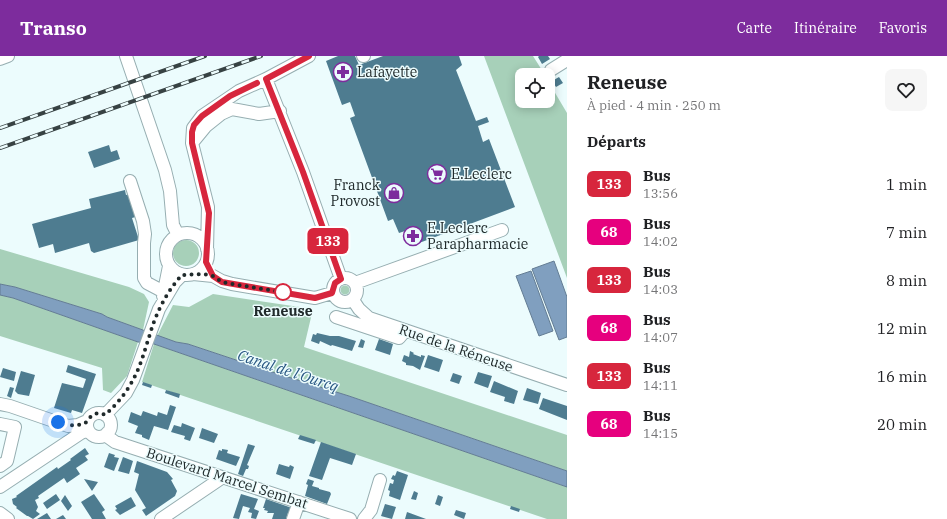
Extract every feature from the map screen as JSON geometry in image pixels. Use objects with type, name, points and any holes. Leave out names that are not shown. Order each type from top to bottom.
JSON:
[{"type":"street","points":[[0,59],[8,56]]},
{"type":"street","points":[[126,56],[165,170],[170,191],[172,220],[184,234],[200,238],[207,249]]},
{"type":"street","points":[[159,309],[175,282],[187,274],[198,272],[206,262],[208,255],[208,207],[192,143],[193,128],[202,116],[239,91],[266,79],[309,56]]},
{"type":"street","points":[[554,68],[567,60]]},
{"type":"street","points":[[266,79],[280,111],[341,279]]},
{"type":"street","points":[[192,143],[206,126],[221,114],[232,109],[259,114],[280,111]]},
{"type":"street","points":[[130,181],[143,221],[145,234],[144,278],[147,283],[164,292]]},
{"type":"street","points":[[105,415],[126,393],[134,380],[142,359],[164,292],[169,266],[166,256],[166,249],[169,243],[208,222]]},
{"type":"street","points":[[355,284],[502,230]]},
{"type":"street","points":[[206,262],[213,276]]},
{"type":"street","points":[[169,266],[175,272],[213,276],[222,282],[315,298],[332,293]]},
{"type":"street","points":[[341,279],[349,279],[355,284],[357,290],[355,298],[349,302],[340,302],[332,293],[335,283],[341,279]]},
{"type":"street","name":"Rue de la Réneuse","points":[[353,300],[359,309],[369,318],[567,385]]},
{"type":"street","points":[[336,317],[399,338],[405,331]]},
{"type":"street","points":[[0,404],[68,426],[87,426]]},
{"type":"street","points":[[0,487],[80,433],[87,426],[89,418],[94,413],[102,413],[108,417],[111,424],[104,436],[96,436],[90,433],[87,426]]},
{"type":"street","points":[[0,424],[15,427],[6,441],[2,462]]},
{"type":"street","name":"Boulevard Marcel Sembat","points":[[107,433],[110,440],[115,442],[350,519]]},
{"type":"street","points":[[161,519],[223,477]]},
{"type":"street","points":[[364,519],[371,510],[380,480]]},
{"type":"street","points":[[293,519],[299,502]]},
{"type":"street","points":[[0,513],[8,519]]},
{"type":"green space","points":[[484,56],[533,56],[541,68],[515,68],[515,108],[555,108],[555,93],[567,113],[567,278]]},
{"type":"green space","points":[[186,240],[195,244],[199,253],[195,262],[186,266],[177,262],[173,253],[177,244]]},
{"type":"green space","points":[[0,249],[129,287],[144,294],[149,302],[143,330],[102,314],[15,287],[0,284]]},
{"type":"green space","points":[[345,285],[350,290],[345,295],[340,290]]},
{"type":"green space","points":[[213,294],[313,309],[304,347],[567,435],[567,471],[349,396],[188,344],[157,336],[173,305],[189,307]]},
{"type":"green space","points":[[0,295],[13,298],[138,342],[127,376],[111,393],[103,390],[102,368],[0,336]]},
{"type":"green space","points":[[154,344],[567,487],[567,519],[547,519],[142,382]]},
{"type":"water","points":[[554,261],[567,297],[567,337],[559,340],[532,269]]},
{"type":"water","points":[[531,271],[553,331],[539,336],[516,276]]},
{"type":"water","points":[[0,284],[15,287],[102,314],[176,342],[188,344],[349,396],[567,471],[567,487],[154,344],[138,342],[13,298],[0,295]]},
{"type":"building","name":"E.Leclerc","points":[[338,56],[355,56],[359,65],[383,56],[459,56],[462,65],[456,70],[476,121],[487,117],[489,122],[478,126],[483,142],[489,139],[515,207],[411,246],[405,231],[399,233],[393,219],[388,221],[350,118],[355,116],[350,102],[342,105],[326,61]]},
{"type":"building","points":[[548,56],[550,59],[542,64],[538,57]]},
{"type":"building","points":[[559,77],[563,83],[556,87],[555,79]]},
{"type":"building","points":[[109,145],[111,152],[117,150],[120,159],[94,168],[88,152]]},
{"type":"building","points":[[125,190],[126,195],[129,194],[139,216],[132,218],[139,240],[94,253],[91,251],[89,243],[55,253],[53,244],[39,248],[32,224],[91,208],[89,199]]},
{"type":"building","points":[[317,333],[330,336],[339,336],[356,341],[352,351],[332,345],[331,346],[320,341],[319,344],[311,341],[313,334],[316,335]]},
{"type":"building","points":[[361,339],[365,341],[363,348],[358,347]]},
{"type":"building","points":[[379,339],[393,344],[390,355],[375,350]]},
{"type":"building","points":[[410,351],[421,357],[421,355],[425,356],[420,370],[413,366],[406,365],[406,363],[402,361],[404,355],[409,357]]},
{"type":"building","points":[[428,355],[443,360],[439,372],[424,367]]},
{"type":"building","points":[[68,365],[96,374],[82,413],[72,410],[71,413],[54,408],[62,383],[83,388],[86,379],[66,372]]},
{"type":"building","points":[[3,368],[16,372],[14,381],[0,377]]},
{"type":"building","points":[[21,371],[35,375],[29,396],[18,394],[15,391]]},
{"type":"building","points":[[478,372],[492,376],[488,388],[474,383]]},
{"type":"building","points":[[453,373],[462,376],[459,384],[450,381]]},
{"type":"building","points":[[494,381],[518,391],[514,404],[504,401],[505,397],[490,392]]},
{"type":"building","points":[[143,382],[152,385],[151,388],[142,385]]},
{"type":"building","points":[[10,387],[14,388],[11,398],[7,396]]},
{"type":"building","points":[[527,388],[541,393],[538,404],[523,400]]},
{"type":"building","points":[[166,390],[180,394],[179,398],[165,393]]},
{"type":"building","points":[[543,398],[567,406],[567,420],[539,409]]},
{"type":"building","points":[[170,405],[176,407],[168,430],[154,426],[149,440],[142,437],[142,435],[135,433],[138,426],[128,422],[131,412],[141,416],[143,411],[157,416],[158,412],[167,415]]},
{"type":"building","points":[[182,423],[195,428],[190,441],[184,439],[185,436],[171,432],[174,425],[181,427]]},
{"type":"building","points":[[202,428],[218,434],[214,443],[199,438]]},
{"type":"building","points":[[300,435],[316,440],[314,444],[298,439]]},
{"type":"building","points":[[321,442],[356,454],[352,465],[330,458],[322,480],[309,476]]},
{"type":"building","points":[[248,444],[255,446],[247,465],[249,466],[248,469],[246,469],[243,476],[238,474]]},
{"type":"building","points":[[85,448],[89,454],[85,456],[88,460],[76,468],[80,474],[67,483],[64,478],[38,496],[39,498],[35,500],[38,507],[36,511],[40,514],[33,519],[16,508],[17,507],[13,504],[12,499],[17,497],[16,496],[57,467],[58,469],[71,460],[70,459]]},
{"type":"building","points":[[222,449],[228,450],[227,453],[240,457],[236,466],[216,459],[219,450],[222,451]]},
{"type":"building","points":[[109,453],[115,455],[114,457],[119,458],[114,471],[104,467]]},
{"type":"building","points":[[123,457],[133,461],[129,474],[118,471]]},
{"type":"building","points":[[137,461],[167,472],[173,479],[171,480],[177,491],[175,496],[146,516],[142,510],[146,508],[135,490],[139,474],[134,472]]},
{"type":"building","points":[[279,464],[294,467],[290,479],[276,474]]},
{"type":"building","points":[[397,471],[408,475],[400,500],[389,496],[390,491],[388,490],[390,483],[393,484],[394,480],[391,479],[393,475],[395,476]]},
{"type":"building","points":[[84,479],[98,482],[92,491]]},
{"type":"building","points":[[308,479],[314,481],[312,486],[330,492],[331,494],[327,504],[305,496]]},
{"type":"building","points":[[414,491],[418,493],[416,500],[411,499]]},
{"type":"building","points":[[56,494],[60,500],[47,509],[43,503]]},
{"type":"building","points":[[94,494],[105,510],[102,512],[106,519],[92,519],[81,502]]},
{"type":"building","points":[[241,494],[258,499],[254,509],[259,511],[256,519],[251,518],[252,513],[248,512],[250,508],[243,506],[239,519],[233,518]]},
{"type":"building","points":[[65,495],[72,506],[68,511],[61,501]]},
{"type":"building","points":[[438,495],[443,497],[440,506],[435,504]]},
{"type":"building","points":[[131,497],[136,506],[120,515],[115,510],[117,509],[115,506]]},
{"type":"building","points":[[266,499],[292,508],[286,519],[272,519],[274,513],[267,513],[268,511],[264,510],[265,508],[263,508]]},
{"type":"building","points":[[385,504],[396,507],[392,519],[381,516]]},
{"type":"building","points":[[511,506],[520,509],[519,512],[510,509]]},
{"type":"building","points":[[456,510],[466,513],[464,519],[454,515]]},
{"type":"building","points":[[407,512],[426,519],[405,519]]},
{"type":"building","points":[[47,513],[51,519],[37,519]]},
{"type":"building","points":[[63,515],[66,519],[56,519]]},
{"type":"railway","points":[[0,128],[205,56]]},
{"type":"railway","points":[[0,148],[261,56]]},
{"type":"bus line","name":"133","points":[[257,83],[230,96],[202,116],[193,128],[191,137],[192,143],[209,213],[208,255],[206,262],[213,276],[222,282],[315,298],[320,297],[332,293],[333,286],[338,280],[341,279],[303,172],[266,79],[309,56]]},
{"type":"place","name":"Lafayette","points":[[343,72]]},
{"type":"place","name":"E.Leclerc","points":[[437,174]]},
{"type":"place","name":"Franck Provost","points":[[394,193]]},
{"type":"place","name":"E.Leclerc Parapharmacie","points":[[413,236]]},
{"type":"place","name":"Reneuse","points":[[283,292]]},
{"type":"route","points":[[58,422],[68,426],[78,425],[87,422],[94,413],[102,413],[105,415],[126,393],[136,375],[159,309],[175,282],[182,275],[203,274],[213,276],[222,282],[288,293],[283,292]]},
{"type":"water label","name":"Canal de l'Ourcq","points":[[288,371]]}]
